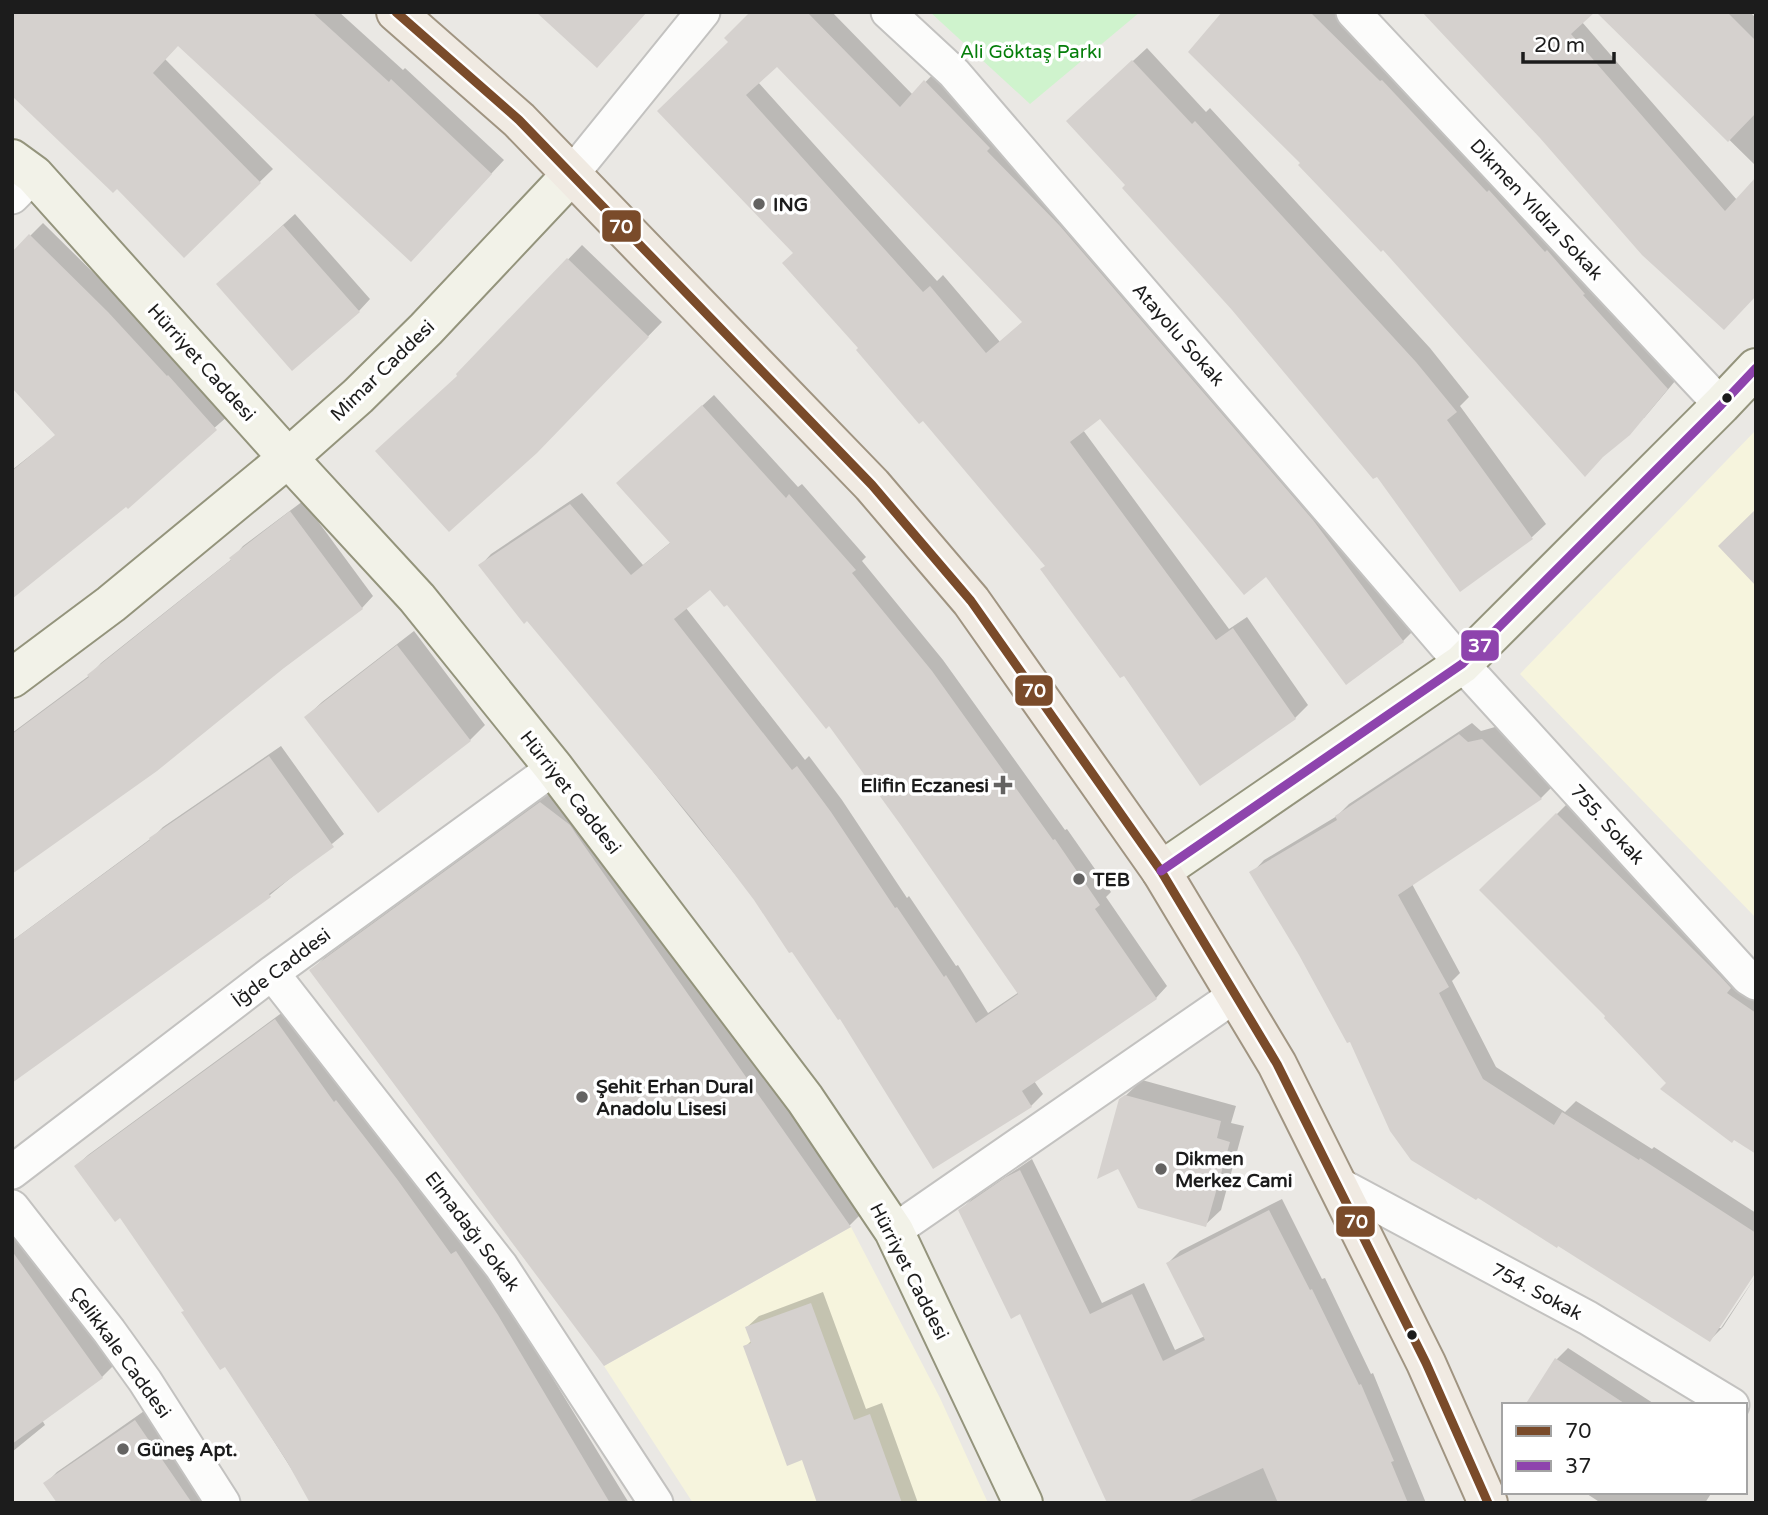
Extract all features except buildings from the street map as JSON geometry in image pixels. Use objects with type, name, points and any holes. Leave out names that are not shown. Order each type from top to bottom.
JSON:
[{"type":"main road","points":[[396,12],[519,120],[872,485],[971,601],[1161,871],[1237,993],[1277,1064],[1338,1184],[1426,1363],[1488,1503]]},
{"type":"street","name":"Mimar Caddesi","points":[[12,678],[111,604],[288,458],[358,396],[426,329],[571,175],[703,12]]},
{"type":"street","name":"Atayolu Sokak","points":[[888,12],[954,73],[1462,664]]},
{"type":"street","name":"Dikmen Yıldızı Sokak","points":[[1353,12],[1721,405]]},
{"type":"street","name":"Hürriyet Caddesi","points":[[20,177],[288,458],[417,598],[554,768],[805,1099],[894,1231],[1023,1503]]},
{"type":"street","points":[[1161,871],[1462,664],[1756,368]]},
{"type":"street","name":"755. Sokak","points":[[1462,664],[1748,978],[1756,983]]},
{"type":"street","name":"İğde Caddesi","points":[[12,1171],[272,973],[554,768]]},
{"type":"street","name":"Elmadağı Sokak","points":[[272,973],[493,1256],[656,1503]]},
{"type":"street","points":[[894,1231],[1237,993]]},
{"type":"street","name":"754. Sokak","points":[[1338,1184],[1588,1318],[1729,1403]]},
{"type":"street","name":"Çelikkale Caddesi","points":[[12,1207],[145,1381],[223,1503]]},
{"type":"shaded area","points":[[1756,430],[1756,918],[1520,674]]},
{"type":"shaded area","points":[[851,1227],[940,1398],[988,1503],[693,1503],[604,1366]]},
{"type":"green space","name":"Ali Göktaş Parkı","points":[[930,12],[1140,12],[1030,104]]},
{"type":"transit line","name":"70","points":[[396,12],[519,120],[872,485],[971,601],[1161,871],[1277,1064],[1426,1363],[1488,1503]]},
{"type":"transit line","name":"37","points":[[1161,871],[1462,664],[1756,368]]},
{"type":"place","name":"ING","points":[[759,204]]},
{"type":"place","name":"Elifin Eczanesi","points":[[1003,785]]},
{"type":"place","name":"TEB","points":[[1079,879]]},
{"type":"place","name":"Şehit Erhan Dural Anadolu Lisesi","points":[[582,1097]]},
{"type":"place","name":"Dikmen Merkez Cami","points":[[1161,1169]]},
{"type":"place","name":"Güneş Apt.","points":[[123,1449]]}]
